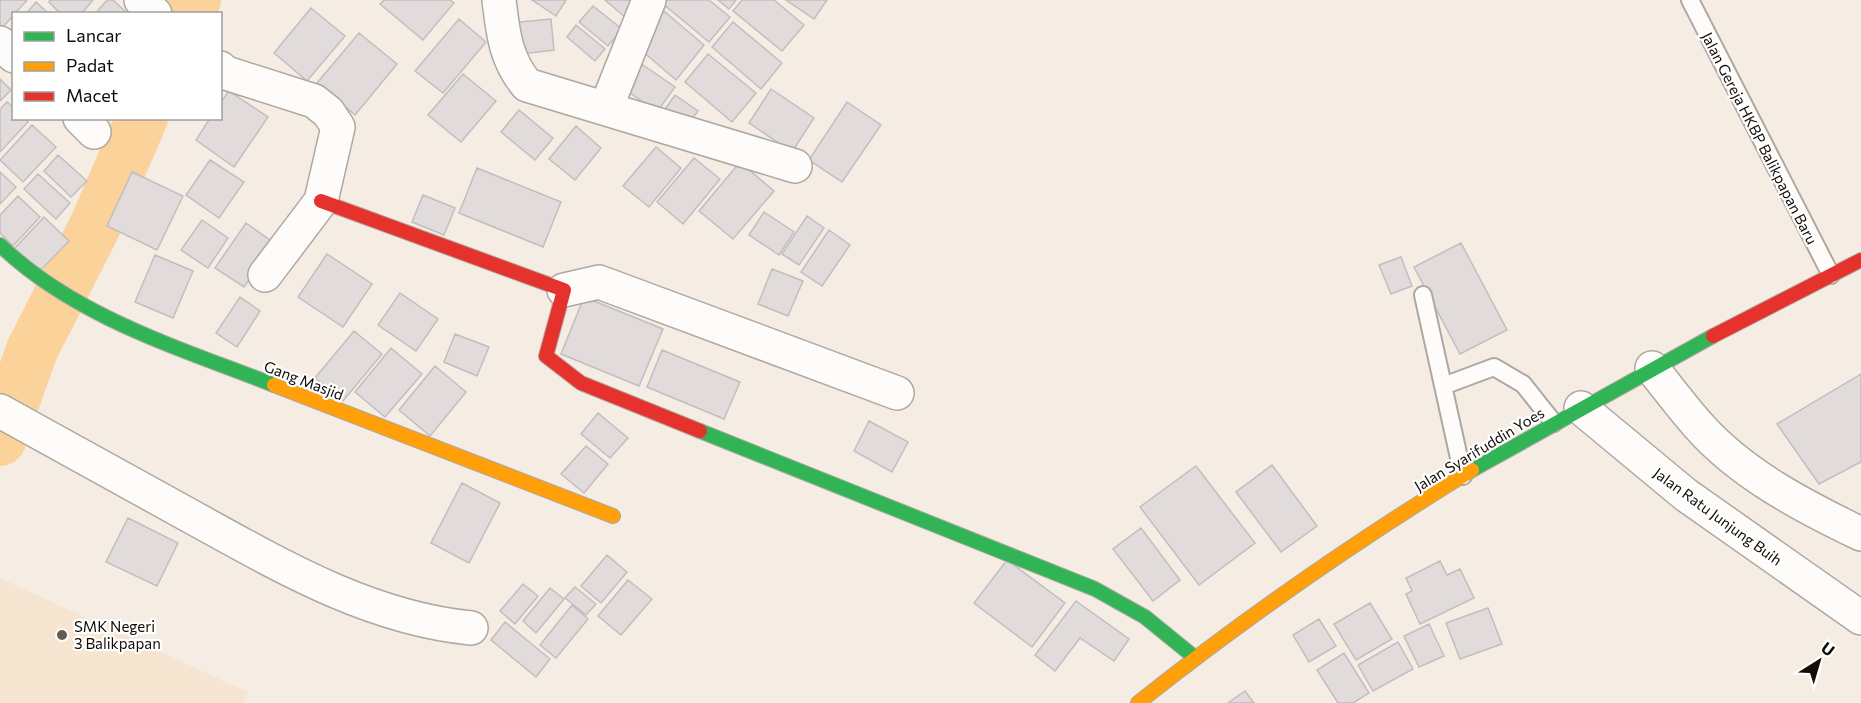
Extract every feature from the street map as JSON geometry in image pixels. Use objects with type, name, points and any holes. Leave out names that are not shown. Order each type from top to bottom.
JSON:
[{"type":"main road","points":[[321,201],[564,290],[546,356],[581,383],[1095,589],[1145,618],[1194,657]]},
{"type":"main road","name":"Gang Masjid","points":[[0,245],[24,268],[117,324],[613,516]]},
{"type":"main road","name":"Jalan Syarifuddin Yoes","points":[[1138,703],[1194,657],[1314,571],[1463,476],[1652,368],[1861,260]]},
{"type":"street","points":[[141,0],[153,12]]},
{"type":"street","points":[[499,0],[505,47],[514,69],[527,85],[795,166]]},
{"type":"street","points":[[606,108],[649,0]]},
{"type":"street","points":[[0,43],[12,54]]},
{"type":"street","points":[[224,71],[314,101],[328,112],[338,128],[321,201],[265,276]]},
{"type":"street","points":[[564,290],[599,282],[897,393]]},
{"type":"street","points":[[1652,368],[1699,427],[1753,474],[1814,511],[1861,534]]},
{"type":"street","points":[[0,411],[294,573],[369,604],[431,624],[471,628]]},
{"type":"street","name":"Jalan Ratu Junjung Buih","points":[[1568,416],[1686,495],[1861,618]]},
{"type":"lane","name":"Jalan Gereja HKBP Balikpapan Baru","points":[[1690,0],[1831,275]]},
{"type":"lane","points":[[1423,296],[1463,476]]},
{"type":"lane","points":[[1443,386],[1494,367],[1523,384],[1568,416]]},
{"type":"shaded area","name":"SMK Negeri 3 Balikpapan","points":[[0,578],[248,692],[243,703],[0,703]]},
{"type":"building","points":[[0,0],[27,0],[16,12],[12,12],[12,17],[2,28],[0,26]]},
{"type":"building","points":[[50,0],[93,0],[83,12],[59,12],[49,2]]},
{"type":"building","points":[[107,0],[113,0],[126,12],[97,12]]},
{"type":"building","points":[[384,0],[450,0],[454,3],[423,40],[380,4]]},
{"type":"building","points":[[532,0],[566,0],[556,16]]},
{"type":"building","points":[[605,0],[639,0],[625,17]]},
{"type":"building","points":[[664,0],[709,0],[730,17],[709,42],[662,3]]},
{"type":"building","points":[[718,0],[736,0],[729,9]]},
{"type":"building","points":[[742,0],[774,0],[804,25],[782,51],[733,11]]},
{"type":"building","points":[[786,0],[827,0],[814,19]]},
{"type":"building","points":[[36,2],[47,12],[28,12]]},
{"type":"building","points":[[593,6],[622,29],[608,46],[579,22]]},
{"type":"building","points":[[311,8],[345,36],[307,81],[274,53]]},
{"type":"building","points":[[664,11],[704,45],[676,80],[635,45]]},
{"type":"building","points":[[459,19],[486,42],[443,93],[415,71]]},
{"type":"building","points":[[551,19],[554,50],[513,55],[510,23]]},
{"type":"building","points":[[733,22],[782,63],[761,89],[712,47]]},
{"type":"building","points":[[576,25],[605,49],[595,61],[567,37]]},
{"type":"building","points":[[359,33],[397,64],[355,115],[317,83]]},
{"type":"building","points":[[708,54],[756,93],[732,122],[685,82]]},
{"type":"building","points":[[640,63],[675,87],[657,112],[623,88]]},
{"type":"building","points":[[463,74],[496,101],[461,142],[428,115]]},
{"type":"building","points":[[0,79],[11,90],[0,101]]},
{"type":"building","points":[[771,89],[814,118],[792,152],[749,123]]},
{"type":"building","points":[[229,91],[268,117],[234,167],[196,140],[209,120],[222,120],[222,100]]},
{"type":"building","points":[[675,95],[698,111],[686,127],[663,112]]},
{"type":"building","points":[[7,102],[12,106],[12,120],[28,122],[0,152],[0,109]]},
{"type":"building","points":[[847,102],[881,125],[842,182],[809,160]]},
{"type":"building","points":[[519,110],[553,138],[535,160],[501,132]]},
{"type":"building","points":[[32,125],[56,147],[23,182],[0,160]]},
{"type":"building","points":[[576,126],[601,148],[575,180],[549,159]]},
{"type":"building","points":[[656,147],[681,168],[649,207],[623,186]]},
{"type":"building","points":[[58,155],[87,181],[71,197],[44,171]]},
{"type":"building","points":[[694,158],[720,179],[683,224],[657,202]]},
{"type":"building","points":[[210,160],[244,182],[219,218],[186,195]]},
{"type":"building","points":[[740,162],[774,191],[733,239],[699,211]]},
{"type":"building","points":[[477,168],[561,202],[543,247],[459,213]]},
{"type":"building","points":[[0,172],[16,187],[0,204]]},
{"type":"building","points":[[132,172],[183,196],[157,250],[107,226]]},
{"type":"building","points":[[38,174],[70,203],[56,219],[24,189]]},
{"type":"building","points":[[423,195],[455,208],[444,235],[412,222]]},
{"type":"building","points":[[18,196],[40,217],[13,246],[0,233],[0,215]]},
{"type":"building","points":[[764,212],[794,232],[779,255],[749,235]]},
{"type":"building","points":[[807,216],[824,228],[799,265],[782,254]]},
{"type":"building","points":[[44,217],[69,241],[39,272],[14,249]]},
{"type":"building","points":[[202,220],[228,238],[208,268],[181,250]]},
{"type":"building","points":[[246,223],[274,243],[244,287],[215,268]]},
{"type":"building","points":[[829,230],[850,245],[822,286],[801,272]]},
{"type":"building","points":[[1461,243],[1507,330],[1460,354],[1414,267]]},
{"type":"building","points":[[327,254],[372,284],[343,327],[298,297]]},
{"type":"building","points":[[155,255],[193,271],[173,318],[135,302]]},
{"type":"building","points":[[1401,257],[1412,286],[1391,294],[1379,265]]},
{"type":"building","points":[[772,269],[803,281],[788,316],[758,304]]},
{"type":"building","points":[[400,293],[438,319],[416,351],[378,325]]},
{"type":"building","points":[[240,297],[260,311],[237,347],[216,333]]},
{"type":"building","points":[[584,297],[663,329],[639,386],[561,354]]},
{"type":"building","points":[[354,331],[382,354],[343,401],[315,378]]},
{"type":"building","points":[[455,334],[489,347],[477,376],[444,362]]},
{"type":"building","points":[[391,348],[422,374],[385,417],[355,392]]},
{"type":"building","points":[[662,350],[740,382],[724,419],[647,387]]},
{"type":"building","points":[[435,366],[466,392],[430,436],[399,410]]},
{"type":"building","points":[[1861,374],[1861,462],[1819,484],[1777,424]]},
{"type":"building","points":[[598,413],[628,438],[610,458],[581,434]]},
{"type":"building","points":[[869,421],[908,442],[892,472],[854,451]]},
{"type":"building","points":[[586,446],[608,464],[584,493],[561,474]]},
{"type":"building","points":[[1272,465],[1317,526],[1281,552],[1236,492]]},
{"type":"building","points":[[1196,466],[1255,543],[1199,585],[1140,507]]},
{"type":"building","points":[[462,483],[500,503],[469,563],[431,543]]},
{"type":"building","points":[[128,518],[178,543],[157,586],[106,562]]},
{"type":"building","points":[[1141,528],[1180,580],[1153,601],[1113,549]]},
{"type":"building","points":[[607,555],[627,572],[601,603],[581,586]]},
{"type":"building","points":[[1007,560],[1065,603],[1032,647],[974,603]]},
{"type":"building","points":[[1440,561],[1447,575],[1460,569],[1474,598],[1420,624],[1406,594],[1412,591],[1406,578]]},
{"type":"building","points":[[628,580],[652,599],[621,635],[598,616]]},
{"type":"building","points":[[523,584],[538,596],[515,624],[500,611]]},
{"type":"building","points":[[575,587],[596,604],[586,615],[565,598]]},
{"type":"building","points":[[550,588],[564,599],[536,633],[523,621]]},
{"type":"building","points":[[1076,601],[1129,639],[1114,661],[1080,638],[1055,671],[1035,655]]},
{"type":"building","points":[[1370,603],[1392,639],[1356,660],[1334,624]]},
{"type":"building","points":[[572,605],[588,619],[556,658],[540,645]]},
{"type":"building","points":[[1488,608],[1502,644],[1460,659],[1446,623]]},
{"type":"building","points":[[1319,619],[1336,646],[1309,662],[1293,635]]},
{"type":"building","points":[[505,622],[550,659],[536,677],[491,640]]},
{"type":"building","points":[[1429,624],[1444,656],[1419,667],[1404,636]]},
{"type":"building","points":[[1398,642],[1413,669],[1373,691],[1358,665]]},
{"type":"building","points":[[1344,653],[1369,693],[1353,703],[1338,703],[1317,670]]},
{"type":"building","points":[[1245,691],[1254,703],[1228,703]]},
{"type":"waterway","points":[[190,12],[195,0]]},
{"type":"waterway","points":[[0,440],[32,350],[95,226],[141,120]]},
{"type":"traffic: fast","points":[[0,245],[29,270],[61,292],[95,311],[165,343],[274,385]]},
{"type":"traffic: fast","points":[[1472,470],[1713,336]]},
{"type":"traffic: fast","points":[[700,431],[1095,589],[1145,617],[1193,656]]},
{"type":"traffic: slow","points":[[274,385],[613,516]]},
{"type":"traffic: slow","points":[[1138,703],[1302,581],[1386,524],[1472,470]]},
{"type":"traffic: jam","points":[[321,201],[564,290],[546,356],[581,383],[700,431]]},
{"type":"traffic: jam","points":[[1713,336],[1861,260]]},
{"type":"place","name":"SMK Negeri 3 Balikpapan","points":[[62,635]]}]
